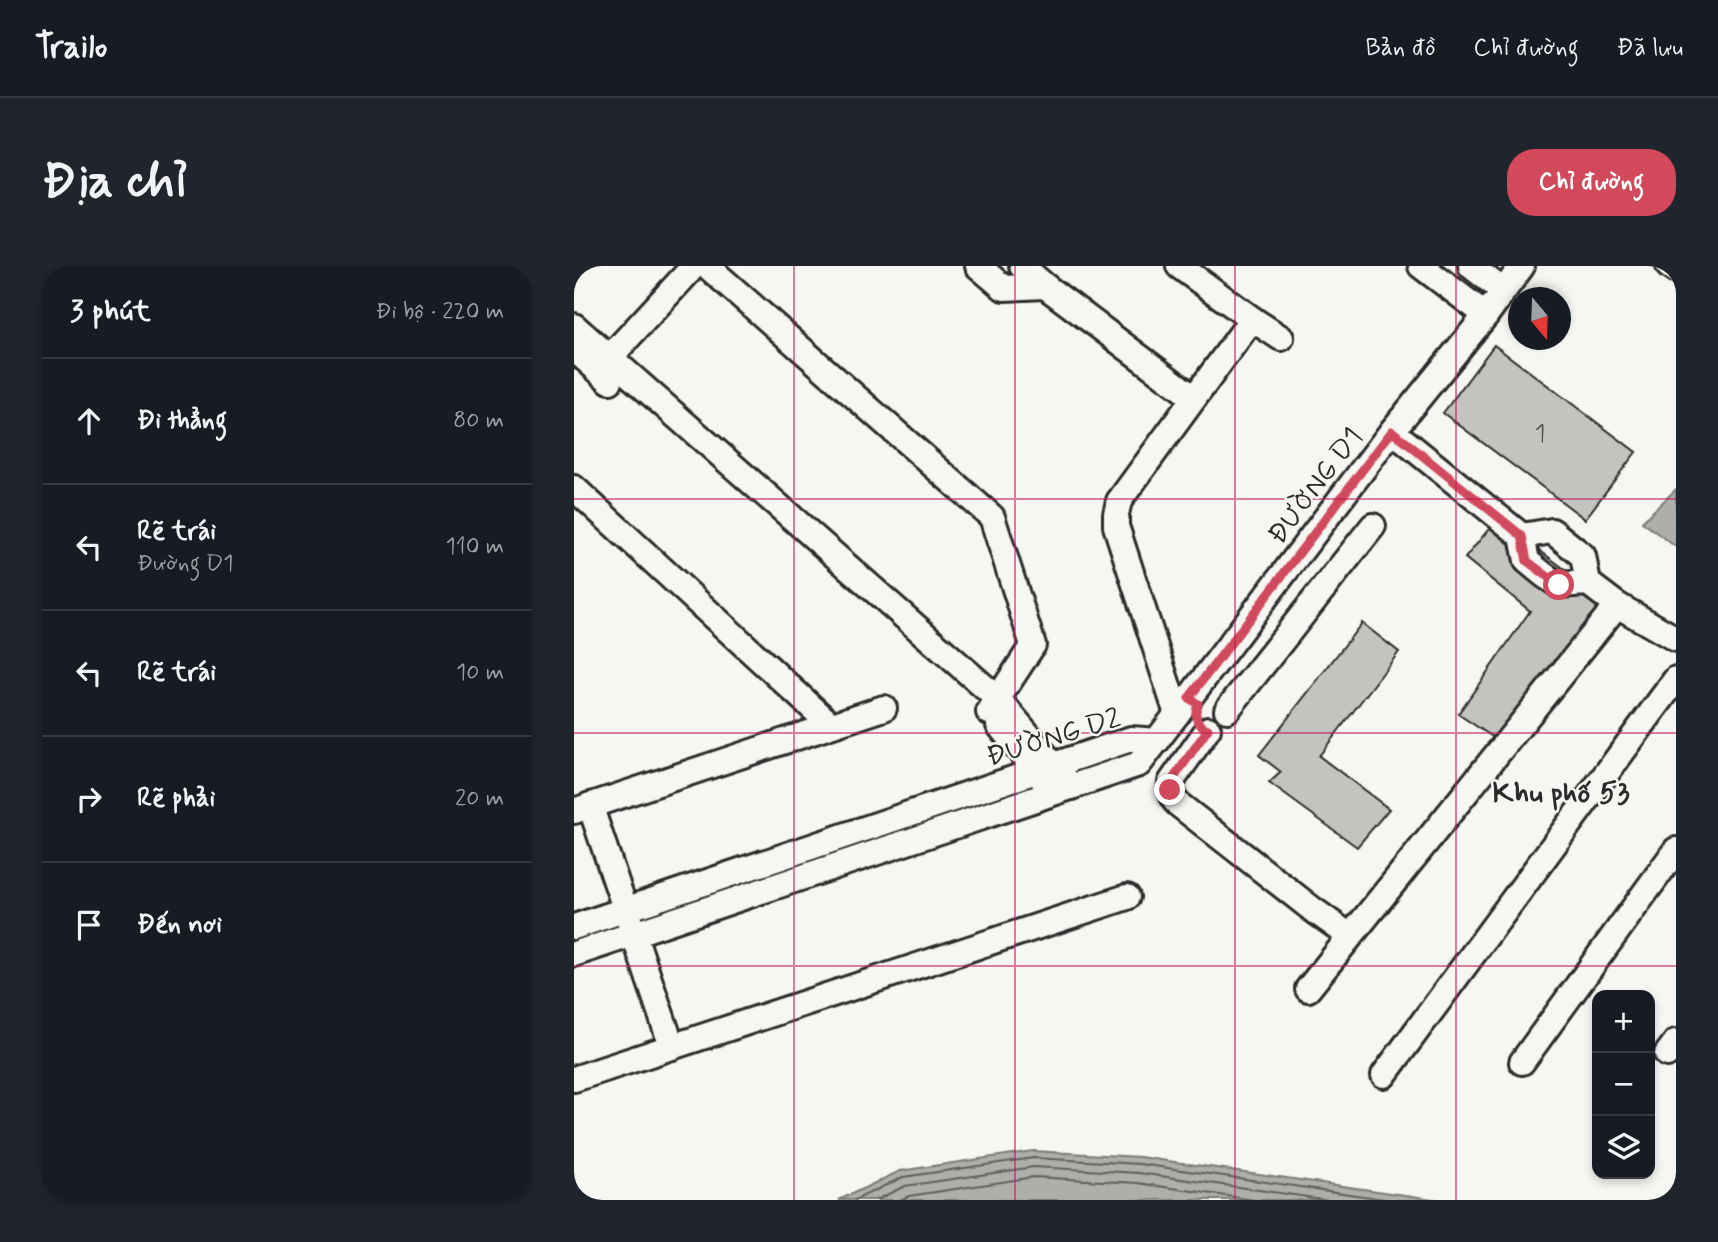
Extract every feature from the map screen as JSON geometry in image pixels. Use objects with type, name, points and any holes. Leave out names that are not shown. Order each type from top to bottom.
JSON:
[{"type":"street","points":[[603,364],[694,266]]},
{"type":"street","points":[[707,266],[992,517],[1033,645],[993,706]]},
{"type":"street","points":[[978,266],[1004,288],[1045,286]]},
{"type":"street","points":[[1022,266],[1194,398]]},
{"type":"street","points":[[1179,266],[1281,338]]},
{"type":"street","points":[[1421,266],[1486,315]]},
{"type":"street","points":[[1471,266],[1503,291]]},
{"type":"street","name":"ĐƯỜNG D1","points":[[1157,741],[1188,706],[1392,431],[1522,266]]},
{"type":"street","points":[[1669,266],[1676,271]]},
{"type":"street","points":[[1188,706],[1206,698],[1217,698],[1225,705],[1228,715],[1223,725],[1214,730],[1208,729],[1199,724],[1188,706],[1116,526],[1116,514],[1119,501],[1252,319]]},
{"type":"street","points":[[574,326],[603,364],[993,706],[1062,789]]},
{"type":"street","points":[[574,349],[603,364]]},
{"type":"street","points":[[1392,431],[1522,536],[1527,561],[1544,575],[1559,585],[1588,583],[1617,605],[1676,639]]},
{"type":"street","points":[[574,488],[831,726]]},
{"type":"street","points":[[1227,710],[1373,526]]},
{"type":"street","points":[[1522,536],[1552,531],[1583,556],[1588,583]]},
{"type":"street","points":[[1308,989],[1617,605]]},
{"type":"street","points":[[1384,1076],[1676,679]]},
{"type":"street","points":[[672,1047],[629,922],[582,808],[884,708]]},
{"type":"street","points":[[1208,729],[1171,782],[1172,798],[1350,936]]},
{"type":"street","name":"ĐƯỜNG D2","points":[[574,954],[629,922],[1045,768],[1131,739],[1157,741]]},
{"type":"street","name":"ĐƯỜNG D2","points":[[574,927],[629,922],[1062,789],[1139,764],[1157,741]]},
{"type":"street","points":[[1522,1062],[1676,850]]},
{"type":"street","points":[[574,1079],[1127,897]]},
{"type":"water","points":[[1676,489],[1676,547],[1642,522]]},
{"type":"water","points":[[1033,1151],[1140,1157],[1440,1200],[839,1200],[900,1171]]},
{"type":"building","points":[[1494,345],[1636,452],[1585,519],[1443,413]]},
{"type":"building","points":[[1497,519],[1605,599],[1497,740],[1458,714],[1530,611],[1465,558]]},
{"type":"building","points":[[1362,623],[1399,652],[1319,756],[1389,809],[1357,847],[1269,783],[1281,772],[1259,755]]},
{"type":"district","name":"Khu phố 53","points":[[1561,792]]},
{"type":"route","points":[[1170,790],[1171,782],[1208,729],[1196,720],[1198,704],[1189,698],[1392,431],[1522,536],[1527,561],[1559,585]]}]
